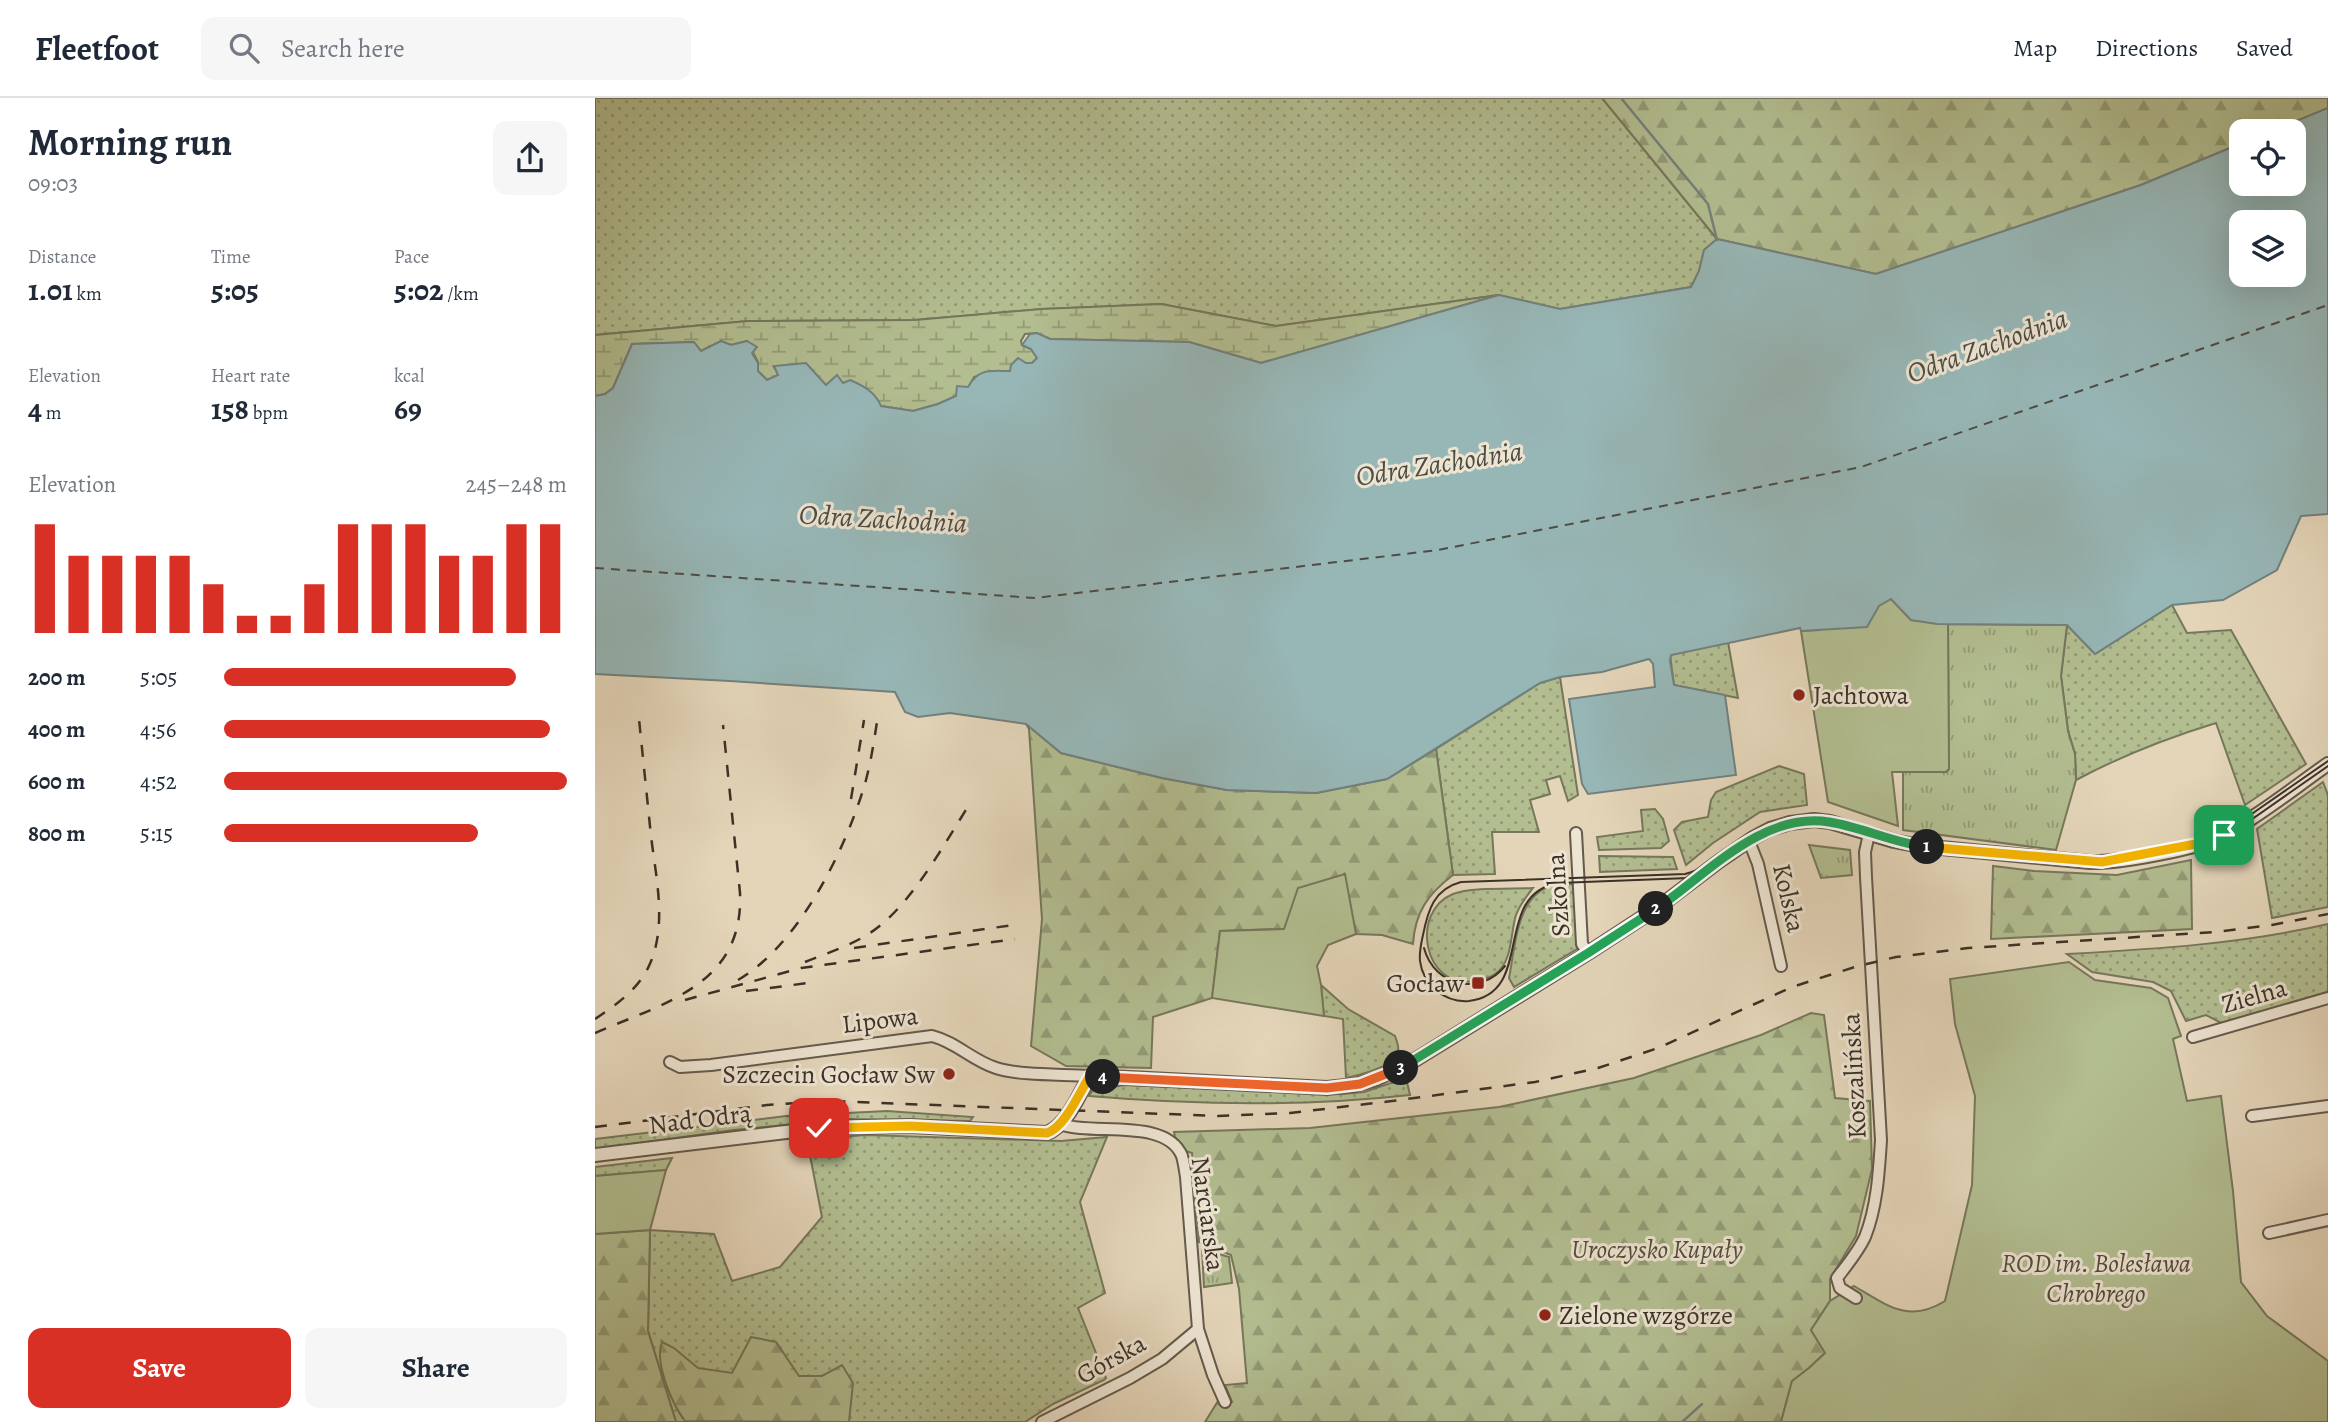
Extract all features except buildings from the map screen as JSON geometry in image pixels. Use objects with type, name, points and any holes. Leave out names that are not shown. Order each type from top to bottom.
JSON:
[{"type":"street","name":"Lipowa","points":[[670,1062],[680,1067],[711,1065],[932,1036],[956,1046],[994,1068],[1016,1071],[1327,1088],[1360,1084],[1410,1063],[1588,953],[1667,901],[1749,841],[1778,826],[1807,821],[1830,822],[1904,844],[1924,847],[2090,862],[2110,861],[2218,838],[2328,764]]},
{"type":"street","name":"Szkolna","points":[[1576,833],[1582,944],[1588,953]]},
{"type":"street","name":"Koszalińska","points":[[1856,1298],[1840,1288],[1837,1278],[1864,1239],[1871,1220],[1881,1140],[1865,864],[1869,834]]},
{"type":"street","name":"Kolska","points":[[1749,841],[1758,864],[1781,966]]},
{"type":"street","name":"Zielna","points":[[2193,1037],[2328,998]]},
{"type":"street","points":[[1060,1124],[1090,1076]]},
{"type":"street","points":[[2252,1116],[2328,1106]]},
{"type":"street","name":"Nad Odrą","points":[[595,1155],[819,1128],[910,1126],[1043,1133],[1060,1124]]},
{"type":"street","name":"Narciarska","points":[[1060,1124],[1080,1129],[1150,1132],[1177,1148],[1182,1156],[1198,1329],[1225,1402]]},
{"type":"street","points":[[2269,1233],[2328,1220]]},
{"type":"street","name":"Górska","points":[[1042,1422],[1162,1359],[1198,1329]]},
{"type":"green space","points":[[595,98],[1602,98],[1717,239],[1704,250],[1699,271],[1691,287],[1560,309],[1499,295],[1276,326],[1161,304],[1042,309],[915,320],[748,321],[595,335]]},
{"type":"green space","points":[[1602,98],[2328,98],[2328,108],[2301,119],[2229,119],[2229,148],[2141,185],[1876,274],[1717,239]]},
{"type":"green space","points":[[1499,295],[1261,363],[1189,342],[1050,339],[1037,333],[1025,334],[1022,345],[1031,349],[1037,358],[1032,363],[1010,371],[991,371],[974,377],[968,388],[956,396],[913,411],[881,406],[843,383],[826,385],[774,367],[779,375],[767,380],[758,371],[758,362],[747,341],[731,345],[721,341],[701,351],[693,342],[632,344],[613,388],[605,394],[595,396],[595,335],[748,321],[915,320],[1042,309],[1161,304],[1276,326]]},
{"type":"green space","points":[[1891,599],[1911,620],[1948,624],[1949,769],[1946,772],[1892,772],[1898,826],[1828,802],[1801,631],[1820,630]]},
{"type":"green space","points":[[2172,605],[2187,633],[2231,630],[2306,764],[2245,805],[2216,723],[2145,748],[2076,780],[2075,754],[2068,731],[2061,676],[2067,625],[2095,654]]},
{"type":"green space","points":[[1948,624],[2067,625],[2061,676],[2068,731],[2075,754],[2076,780],[2056,850],[1903,830],[1903,772],[1946,772],[1949,769]]},
{"type":"green space","points":[[1728,642],[1738,698],[1674,685],[1670,655]]},
{"type":"green space","points":[[1560,677],[1578,795],[1568,801],[1560,776],[1546,780],[1550,794],[1530,800],[1539,832],[1492,832],[1495,874],[1453,875],[1436,749],[1540,683]]},
{"type":"green space","points":[[1026,724],[1061,753],[1162,778],[1227,790],[1316,793],[1387,779],[1436,749],[1453,875],[1436,889],[1424,905],[1417,922],[1413,944],[1382,935],[1356,934],[1344,874],[1284,929],[1220,931],[1212,998],[1153,1017],[1151,1068],[1066,1066],[1031,1046],[1042,919],[1029,729]]},
{"type":"green space","points":[[1779,766],[1804,774],[1807,805],[1760,812],[1713,843],[1686,865],[1674,830],[1682,822],[1708,817],[1711,800],[1716,792]]},
{"type":"green space","points":[[2323,782],[2328,795],[2328,907],[2272,918],[2257,829]]},
{"type":"green space","points":[[1655,809],[1663,819],[1669,841],[1661,848],[1599,850],[1597,837],[1643,831],[1641,810]]},
{"type":"green space","points":[[1809,845],[1850,850],[1852,875],[1821,878]]},
{"type":"green space","points":[[1599,856],[1673,857],[1677,869],[1600,872]]},
{"type":"green space","points":[[2191,860],[2192,929],[1991,939],[1993,866],[2117,875]]},
{"type":"green space","points":[[1345,874],[1356,934],[1328,945],[1317,966],[1324,1016],[1212,998],[1220,931],[1284,929],[1298,888]]},
{"type":"green space","points":[[1574,884],[1577,949],[1514,987],[1509,978],[1524,912],[1539,892],[1551,886]]},
{"type":"green space","points":[[1533,888],[1516,915],[1508,955],[1501,969],[1490,977],[1474,981],[1457,981],[1443,974],[1428,948],[1427,932],[1431,916],[1439,903],[1461,892]]},
{"type":"green space","points":[[2328,924],[2328,992],[2221,1023],[2206,1015],[2186,1021],[2171,991],[2153,982],[2092,972],[2067,954],[2231,941]]},
{"type":"green space","name":"ROD im. Bolesława Chrobrego","points":[[2069,962],[2095,980],[2151,988],[2168,998],[2181,1036],[2173,1039],[2187,1101],[2221,1096],[2241,1282],[2267,1316],[2328,1361],[2328,1422],[1781,1422],[1792,1381],[1825,1353],[1811,1330],[1830,1301],[1854,1286],[1888,1305],[1909,1311],[1932,1308],[1945,1301],[1972,1185],[1975,1096],[1955,1024],[1950,979]]},
{"type":"green space","points":[[1321,985],[1348,1009],[1395,1036],[1398,1053],[1395,1058],[1375,1070],[1346,1078],[1343,1019],[1324,1016]]},
{"type":"green space","name":"Uroczysko Kupały","points":[[1811,1013],[1824,1015],[1835,1098],[1870,1101],[1872,1169],[1856,1236],[1830,1279],[1830,1301],[1811,1330],[1825,1353],[1792,1381],[1781,1422],[1205,1422],[1218,1401],[1232,1402],[1225,1385],[1247,1383],[1239,1289],[1231,1255],[1199,1242],[1192,1153],[1177,1148],[1174,1132],[1310,1128],[1499,1107],[1634,1078],[1761,1035]]},
{"type":"green space","points":[[1406,1078],[1410,1095],[1370,1099],[1209,1103],[1089,1096],[1092,1091],[1124,1085],[1342,1094],[1364,1092]]},
{"type":"green space","points":[[887,1111],[973,1117],[970,1121],[846,1119],[734,1130],[595,1149],[595,1139],[786,1116]]},
{"type":"green space","points":[[865,1135],[1061,1141],[1107,1137],[1080,1202],[1105,1293],[1078,1308],[1106,1378],[1053,1404],[1025,1422],[676,1422],[648,1331],[650,1230],[714,1234],[732,1281],[780,1267],[822,1217],[807,1140]]},
{"type":"green space","points":[[672,1158],[666,1170],[595,1176],[595,1167]]},
{"type":"green space","points":[[666,1170],[650,1230],[595,1234],[595,1176]]},
{"type":"green space","points":[[650,1230],[648,1331],[676,1422],[595,1422],[595,1234]]},
{"type":"green space","points":[[1202,1249],[1229,1257],[1232,1283],[1204,1287]]},
{"type":"green space","points":[[751,1337],[776,1342],[799,1376],[822,1376],[842,1365],[853,1383],[849,1422],[685,1421],[662,1371],[662,1342],[674,1348],[698,1368],[732,1373]]},
{"type":"water","name":"Odra Zachodnia","points":[[2328,108],[2328,514],[2301,516],[2277,570],[2223,600],[2172,605],[2095,654],[2067,625],[1937,624],[1911,620],[1891,599],[1879,606],[1867,627],[1801,631],[1800,628],[1671,655],[1674,685],[1725,695],[1736,775],[1588,794],[1582,784],[1569,699],[1655,687],[1653,664],[1649,659],[1602,672],[1560,677],[1540,683],[1387,779],[1316,793],[1227,790],[1162,778],[1061,753],[1026,724],[950,713],[918,717],[905,712],[895,692],[595,674],[595,396],[605,394],[613,388],[632,344],[694,342],[701,351],[721,341],[731,345],[747,341],[757,347],[752,353],[758,363],[758,371],[767,380],[778,375],[774,366],[806,363],[826,385],[837,375],[843,383],[850,380],[869,390],[881,406],[913,411],[956,396],[957,386],[968,387],[976,376],[990,371],[1010,371],[1011,365],[1018,358],[1032,363],[1037,358],[1031,349],[1022,345],[1030,334],[1037,333],[1050,339],[1189,342],[1261,363],[1499,295],[1560,309],[1691,287],[1699,271],[1704,250],[1717,239],[1876,274],[2141,185],[2229,148],[2229,196],[2306,196],[2306,119],[2301,119]]},
{"type":"waterway","points":[[1621,98],[1708,204],[1717,240]]},
{"type":"waterway","points":[[1682,1422],[1702,1404]]},
{"type":"ferry route","points":[[595,568],[1035,598],[1438,550],[1861,467],[2328,305]]},
{"type":"tram line","points":[[2328,761],[2230,829],[2211,838],[2099,860],[1917,844],[1841,823],[1804,819],[1765,829],[1716,860],[1685,874],[1461,882],[1438,895],[1430,909],[1420,948],[1420,961],[1430,985],[1444,996],[1469,1001],[1489,994],[1502,981],[1525,905],[1538,891],[1558,883],[1689,878],[1710,869],[1771,831],[1800,824],[1830,824],[1895,844],[1918,848],[2099,864],[2210,844],[2228,836],[2328,766]]},
{"type":"tram line","points":[[1424,948],[1437,971],[1447,979],[1459,983],[1483,982],[1495,976],[1505,966]]},
{"type":"railway","points":[[595,1019],[618,1003],[638,983],[648,968],[658,936],[658,886],[639,719]]},
{"type":"railway","points":[[851,799],[864,720]]},
{"type":"railway","points":[[738,980],[761,964],[781,943],[818,892],[858,806],[877,722]]},
{"type":"railway","points":[[595,1033],[672,1000],[695,986],[714,970],[729,949],[738,924],[740,893],[723,725]]},
{"type":"railway","points":[[805,962],[855,942],[885,922],[925,875],[969,805]]},
{"type":"railway","points":[[595,1127],[767,1105],[830,1101],[1218,1116],[1290,1113],[1392,1101],[1535,1082],[1598,1068],[1658,1048],[1792,987],[1896,957],[1968,948],[2215,932],[2328,914]]},
{"type":"railway","points":[[854,948],[1013,925]]},
{"type":"railway","points":[[685,1000],[801,968],[1015,939]]},
{"type":"railway","points":[[746,991],[816,982]]},
{"type":"place","name":"Jachtowa","points":[[1799,695]]},
{"type":"place","name":"Gocław","points":[[1478,983]]},
{"type":"place","name":"Szczecin Gocław Sw","points":[[949,1074]]},
{"type":"place","name":"Zielone wzgórze","points":[[1545,1315]]},
{"type":"route","points":[[819,1128],[910,1126],[1047,1133],[1063,1121],[1090,1076],[1327,1088],[1360,1084],[1410,1063],[1476,1023],[1648,914],[1753,838],[1786,824],[1827,821],[1911,845],[2094,862],[2186,847],[2224,835]]}]
